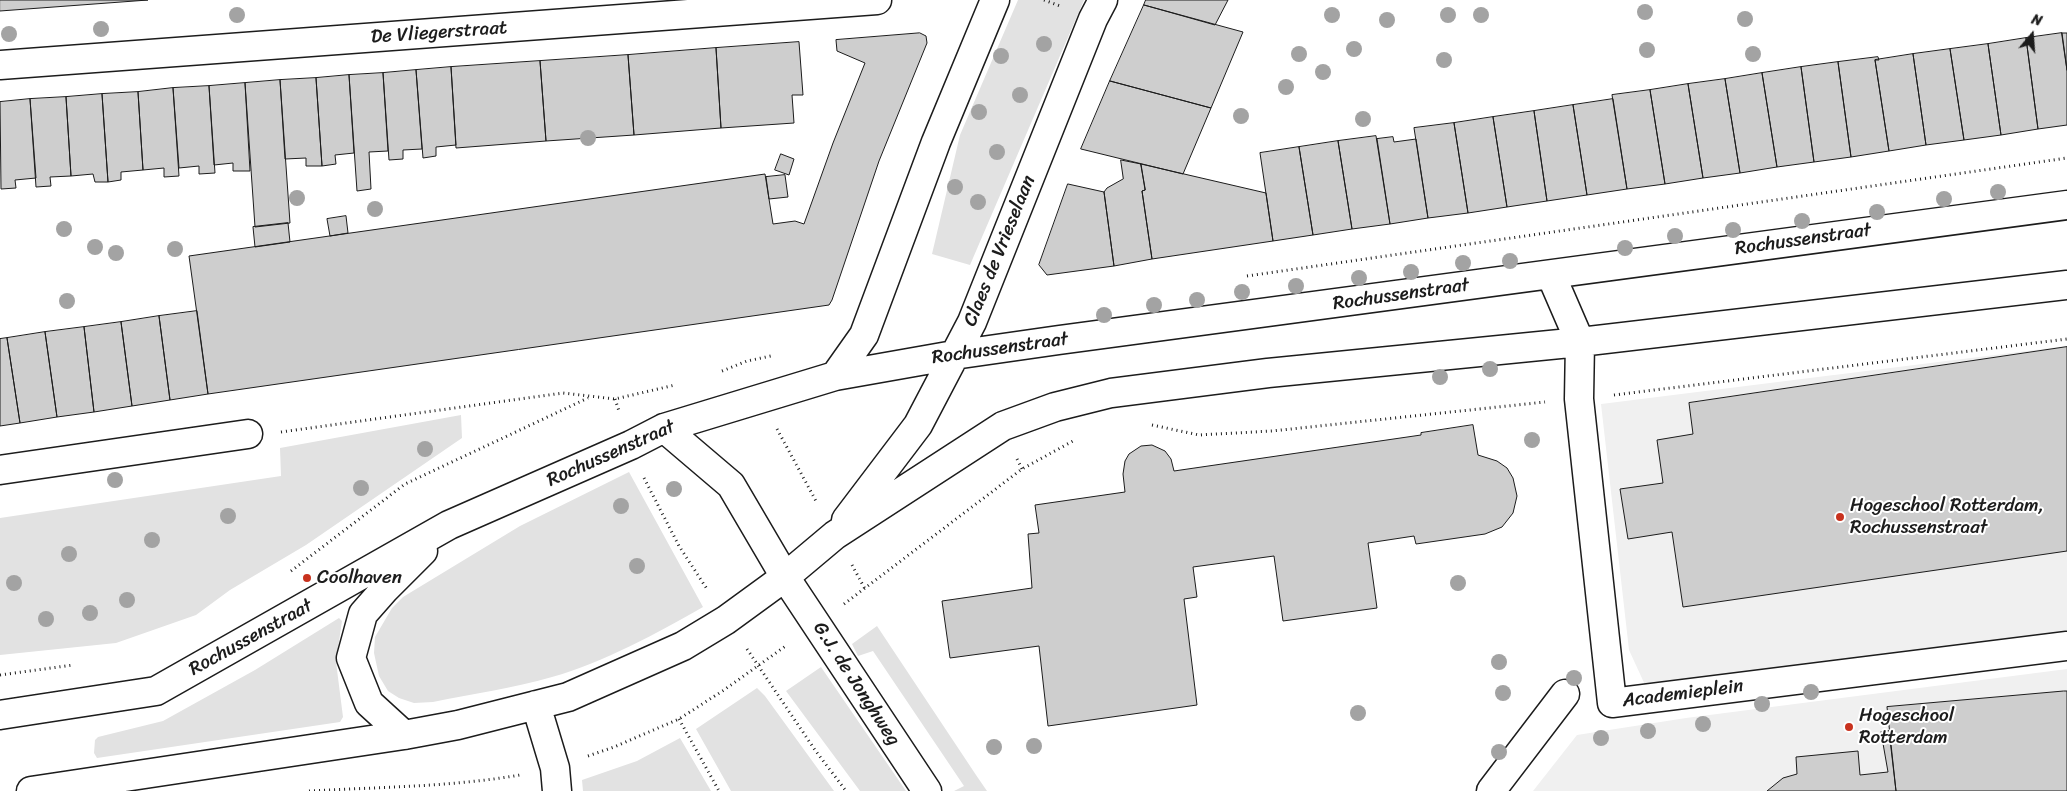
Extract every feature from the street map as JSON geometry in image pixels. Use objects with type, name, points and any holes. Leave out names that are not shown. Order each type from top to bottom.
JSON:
[{"type":"street","name":"De Vliegerstraat","points":[[0,65],[877,0]]},
{"type":"street","points":[[835,376],[864,335],[936,142],[995,0]]},
{"type":"street","name":"Claes de Vrieselaan","points":[[835,535],[918,425],[975,315],[1090,28],[1103,0]]},
{"type":"street","name":"Rochussenstraat","points":[[0,715],[156,691],[450,525],[631,445],[664,428],[760,397],[835,376],[954,355],[2067,204]]},
{"type":"street","name":"Academieplein","points":[[1551,275],[1580,342],[1579,399],[1612,703],[2067,646]]},
{"type":"street","points":[[32,791],[404,735],[458,725],[568,697],[683,646],[726,620],[785,578],[835,535],[1003,426],[1055,406],[1111,392],[1258,374],[1580,342],[2067,285]]},
{"type":"street","name":"G.J. de Jonghweg","points":[[664,428],[731,485],[785,578],[927,791]]},
{"type":"street","points":[[0,470],[248,434]]},
{"type":"street","points":[[404,735],[370,703],[351,658],[363,614],[384,589],[450,525]]},
{"type":"street","points":[[1491,791],[1565,694]]},
{"type":"street","points":[[536,705],[555,768],[557,791]]},
{"type":"path","points":[[1151,425],[1199,435],[1254,432],[1579,399],[2067,339]]},
{"type":"path","points":[[746,361],[760,397],[865,589]]},
{"type":"path","points":[[248,434],[270,433],[563,392],[615,400],[682,383]]},
{"type":"path","name":"Rochussenstraat","points":[[286,574],[405,484],[589,397]]},
{"type":"path","points":[[615,400],[645,481],[664,520],[726,620],[846,791]]},
{"type":"path","points":[[759,665],[865,589],[1022,470],[1064,445],[1080,438]]},
{"type":"path","points":[[0,675],[77,665]]},
{"type":"path","points":[[679,719],[719,791]]},
{"type":"shaded area","points":[[1018,0],[1084,0],[970,265],[932,254],[960,135]]},
{"type":"shaded area","name":"Hogeschool Rotterdam, Rochussenstraat","points":[[2067,346],[2067,630],[1646,687],[1629,650],[1601,404]]},
{"type":"shaded area","points":[[461,415],[462,438],[306,545],[230,590],[196,615],[116,643],[0,655],[0,518],[281,476],[280,448]]},
{"type":"shaded area","points":[[629,472],[703,607],[610,656],[571,671],[537,681],[433,702],[414,703],[399,698],[388,691],[379,676],[374,653],[375,637],[392,608],[403,597],[520,526]]},
{"type":"shaded area","points":[[339,618],[342,621],[336,662],[343,717],[340,722],[97,758],[94,753],[95,740],[98,737],[163,721],[255,670]]},
{"type":"shaded area","points":[[877,626],[987,791],[954,791],[964,786],[873,651],[858,656],[852,644]]},
{"type":"shaded area","points":[[821,667],[906,791],[860,791],[786,691]]},
{"type":"shaded area","name":"Hogeschool Rotterdam","points":[[2067,669],[2067,791],[1533,791],[1577,735],[1686,718]]},
{"type":"shaded area","points":[[757,688],[765,696],[834,791],[731,791],[696,729]]},
{"type":"shaded area","points":[[680,738],[711,791],[583,791],[582,780],[637,761]]},
{"type":"building","points":[[0,0],[148,0],[0,11]]},
{"type":"building","points":[[1146,0],[1228,0],[1215,25],[1144,5]]},
{"type":"building","points":[[1144,5],[1243,32],[1211,108],[1110,81]]},
{"type":"building","points":[[920,33],[926,36],[927,43],[879,161],[829,305],[208,394],[189,256],[765,174],[773,224],[795,221],[804,224],[833,143],[865,63],[837,51],[836,40]]},
{"type":"building","points":[[2062,33],[2067,70],[2067,125],[2038,129],[2026,38]]},
{"type":"building","points":[[2062,33],[2067,33],[2067,70]]},
{"type":"building","points":[[2026,38],[2038,129],[2001,135],[1988,44]]},
{"type":"building","points":[[799,42],[803,95],[792,95],[794,123],[721,128],[716,48]]},
{"type":"building","points":[[1988,44],[2001,135],[1964,140],[1950,49]]},
{"type":"building","points":[[716,48],[721,128],[634,135],[628,55]]},
{"type":"building","points":[[1950,49],[1964,140],[1926,145],[1913,54]]},
{"type":"building","points":[[1913,54],[1926,145],[1889,151],[1875,60]]},
{"type":"building","points":[[628,55],[634,135],[546,141],[540,61]]},
{"type":"building","points":[[1878,57],[1879,60],[1875,60],[1889,151],[1851,157],[1838,62]]},
{"type":"building","points":[[540,61],[546,141],[456,148],[451,67]]},
{"type":"building","points":[[1838,62],[1851,157],[1814,162],[1801,67]]},
{"type":"building","points":[[451,67],[456,145],[436,147],[436,156],[423,158],[416,70]]},
{"type":"building","points":[[1801,67],[1814,162],[1777,167],[1762,73]]},
{"type":"building","points":[[416,70],[422,149],[403,150],[403,159],[389,160],[383,73]]},
{"type":"building","points":[[383,73],[388,151],[369,152],[371,189],[357,191],[349,75]]},
{"type":"building","points":[[1762,73],[1777,167],[1740,173],[1725,79]]},
{"type":"building","points":[[349,75],[354,153],[335,155],[336,164],[322,166],[316,78]]},
{"type":"building","points":[[316,78],[322,166],[306,166],[306,158],[285,159],[280,80]]},
{"type":"building","points":[[1725,79],[1740,173],[1703,178],[1688,84]]},
{"type":"building","points":[[280,80],[290,223],[255,227],[245,83]]},
{"type":"building","points":[[1110,81],[1211,108],[1183,174],[1081,149]]},
{"type":"building","points":[[245,83],[250,171],[233,171],[233,163],[214,165],[209,86]]},
{"type":"building","points":[[1688,84],[1703,178],[1665,184],[1650,90]]},
{"type":"building","points":[[209,86],[215,173],[199,174],[199,166],[179,168],[173,88]]},
{"type":"building","points":[[173,88],[179,176],[164,177],[164,168],[143,170],[138,92]]},
{"type":"building","points":[[1650,90],[1665,184],[1627,189],[1612,95]]},
{"type":"building","points":[[138,92],[143,170],[121,172],[121,180],[108,182],[102,94]]},
{"type":"building","points":[[102,94],[108,182],[95,182],[93,174],[71,176],[66,97]]},
{"type":"building","points":[[66,97],[71,176],[50,177],[51,186],[36,187],[30,99]]},
{"type":"building","points":[[30,99],[36,178],[15,180],[16,188],[1,189],[0,102]]},
{"type":"building","points":[[1613,99],[1627,189],[1587,195],[1573,105]]},
{"type":"building","points":[[1573,105],[1587,195],[1547,201],[1534,111]]},
{"type":"building","points":[[1534,111],[1547,201],[1507,207],[1493,117]]},
{"type":"building","points":[[1493,117],[1507,207],[1468,213],[1454,123]]},
{"type":"building","points":[[1454,123],[1468,213],[1428,218],[1414,128]]},
{"type":"building","points":[[1376,136],[1390,224],[1352,229],[1338,141]]},
{"type":"building","points":[[1393,137],[1394,142],[1416,139],[1428,218],[1390,224],[1377,139]]},
{"type":"building","points":[[1338,141],[1352,229],[1313,235],[1299,147]]},
{"type":"building","points":[[1299,147],[1313,235],[1273,241],[1260,153]]},
{"type":"building","points":[[781,154],[794,159],[789,175],[775,170]]},
{"type":"building","points":[[1121,160],[1141,164],[1145,190],[1142,191],[1152,259],[1114,266],[1104,192],[1107,188],[1123,179]]},
{"type":"building","points":[[1141,164],[1266,193],[1273,241],[1152,259],[1142,191],[1145,190]]},
{"type":"building","points":[[785,175],[788,197],[769,199],[766,177]]},
{"type":"building","points":[[1068,184],[1104,192],[1114,266],[1047,275],[1039,265]]},
{"type":"building","points":[[346,216],[348,233],[330,236],[327,219]]},
{"type":"building","points":[[288,223],[290,242],[255,247],[253,227]]},
{"type":"building","points":[[197,311],[208,394],[170,400],[159,316]]},
{"type":"building","points":[[159,316],[170,400],[132,406],[121,322]]},
{"type":"building","points":[[121,322],[132,406],[94,412],[84,327]]},
{"type":"building","points":[[84,327],[94,412],[57,417],[45,332]]},
{"type":"building","points":[[45,332],[57,417],[20,423],[7,338]]},
{"type":"building","points":[[7,338],[20,423],[0,426],[0,339]]},
{"type":"building","name":"Hogeschool Rotterdam, Rochussenstraat","points":[[2067,347],[2067,551],[1683,607],[1672,532],[1628,539],[1620,489],[1663,483],[1657,440],[1693,434],[1689,403]]},
{"type":"building","points":[[1473,425],[1478,455],[1497,461],[1507,468],[1513,478],[1517,496],[1513,513],[1502,527],[1485,534],[1416,544],[1414,536],[1368,543],[1377,608],[1283,621],[1274,556],[1193,567],[1197,597],[1184,599],[1197,705],[1048,726],[1039,646],[950,658],[942,601],[1032,588],[1028,534],[1039,533],[1035,505],[1125,492],[1123,474],[1125,461],[1129,454],[1141,446],[1152,445],[1165,451],[1171,459],[1174,471],[1421,435],[1421,433]]},
{"type":"building","points":[[2067,691],[2067,791],[1896,791],[1887,707]]},
{"type":"building","points":[[1889,731],[1896,791],[1767,791],[1783,778],[1797,774],[1796,757],[1858,751],[1860,775],[1888,772],[1881,732]]},
{"type":"place","name":"Hogeschool Rotterdam, Rochussenstraat","points":[[1840,517]]},
{"type":"place","name":"Coolhaven","points":[[307,578]]},
{"type":"place","name":"Hogeschool Rotterdam","points":[[1849,727]]}]
